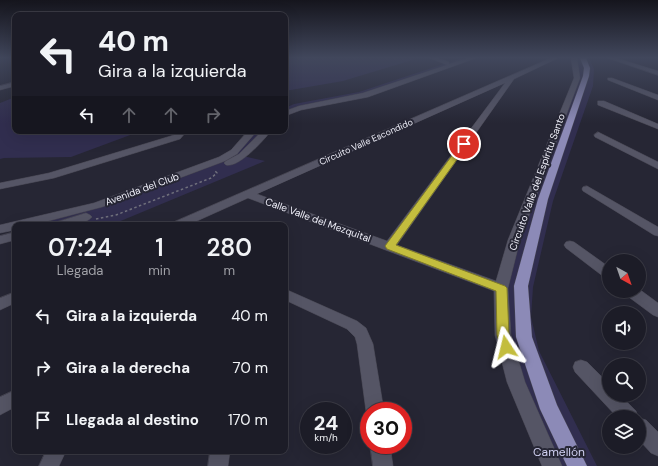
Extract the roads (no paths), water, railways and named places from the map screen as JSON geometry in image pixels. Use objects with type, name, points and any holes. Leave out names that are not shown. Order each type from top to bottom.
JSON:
[{"type":"main road","points":[[576,466],[550,409],[524,336],[521,286],[543,199],[585,80]]},
{"type":"street","points":[[288,107],[359,92],[396,80]]},
{"type":"street","points":[[288,113],[299,108],[365,95],[407,80]]},
{"type":"street","name":"Circuito Valle Escondido","points":[[185,222],[508,80]]},
{"type":"street","points":[[390,246],[511,80]]},
{"type":"street","name":"Circuito Valle del Espíritu Santo","points":[[552,466],[516,382],[503,335],[501,288],[514,240],[576,80]]},
{"type":"street","points":[[612,80],[658,98]]},
{"type":"street","points":[[0,88],[12,85]]},
{"type":"street","points":[[487,88],[501,92]]},
{"type":"street","points":[[0,92],[12,89]]},
{"type":"street","points":[[601,103],[658,127]]},
{"type":"street","points":[[0,186],[50,176],[89,165],[177,137],[180,134]]},
{"type":"street","name":"Avenida del Club","points":[[70,222],[89,216],[213,166],[234,152],[250,134]]},
{"type":"street","name":"Avenida del Club","points":[[31,222],[98,205],[242,156],[264,134]]},
{"type":"street","points":[[598,135],[658,166]]},
{"type":"street","points":[[587,189],[658,232]]},
{"type":"street","name":"Calle Valle del Mezquital","points":[[248,194],[501,288]]},
{"type":"street","points":[[0,229],[12,227]]},
{"type":"street","points":[[0,240],[12,237]]},
{"type":"street","points":[[570,245],[602,269]]},
{"type":"street","points":[[288,295],[352,325],[361,333],[365,344],[374,402]]},
{"type":"street","points":[[640,298],[658,311]]},
{"type":"street","points":[[0,304],[12,299]]},
{"type":"street","points":[[581,367],[623,410]]},
{"type":"street","points":[[0,406],[12,400]]},
{"type":"street","points":[[646,434],[658,446]]},
{"type":"street","points":[[49,466],[55,454]]},
{"type":"street","points":[[218,466],[220,454]]},
{"type":"street","points":[[381,454],[383,466]]},
{"type":"park label","name":"Camellón","points":[[559,452]]}]
